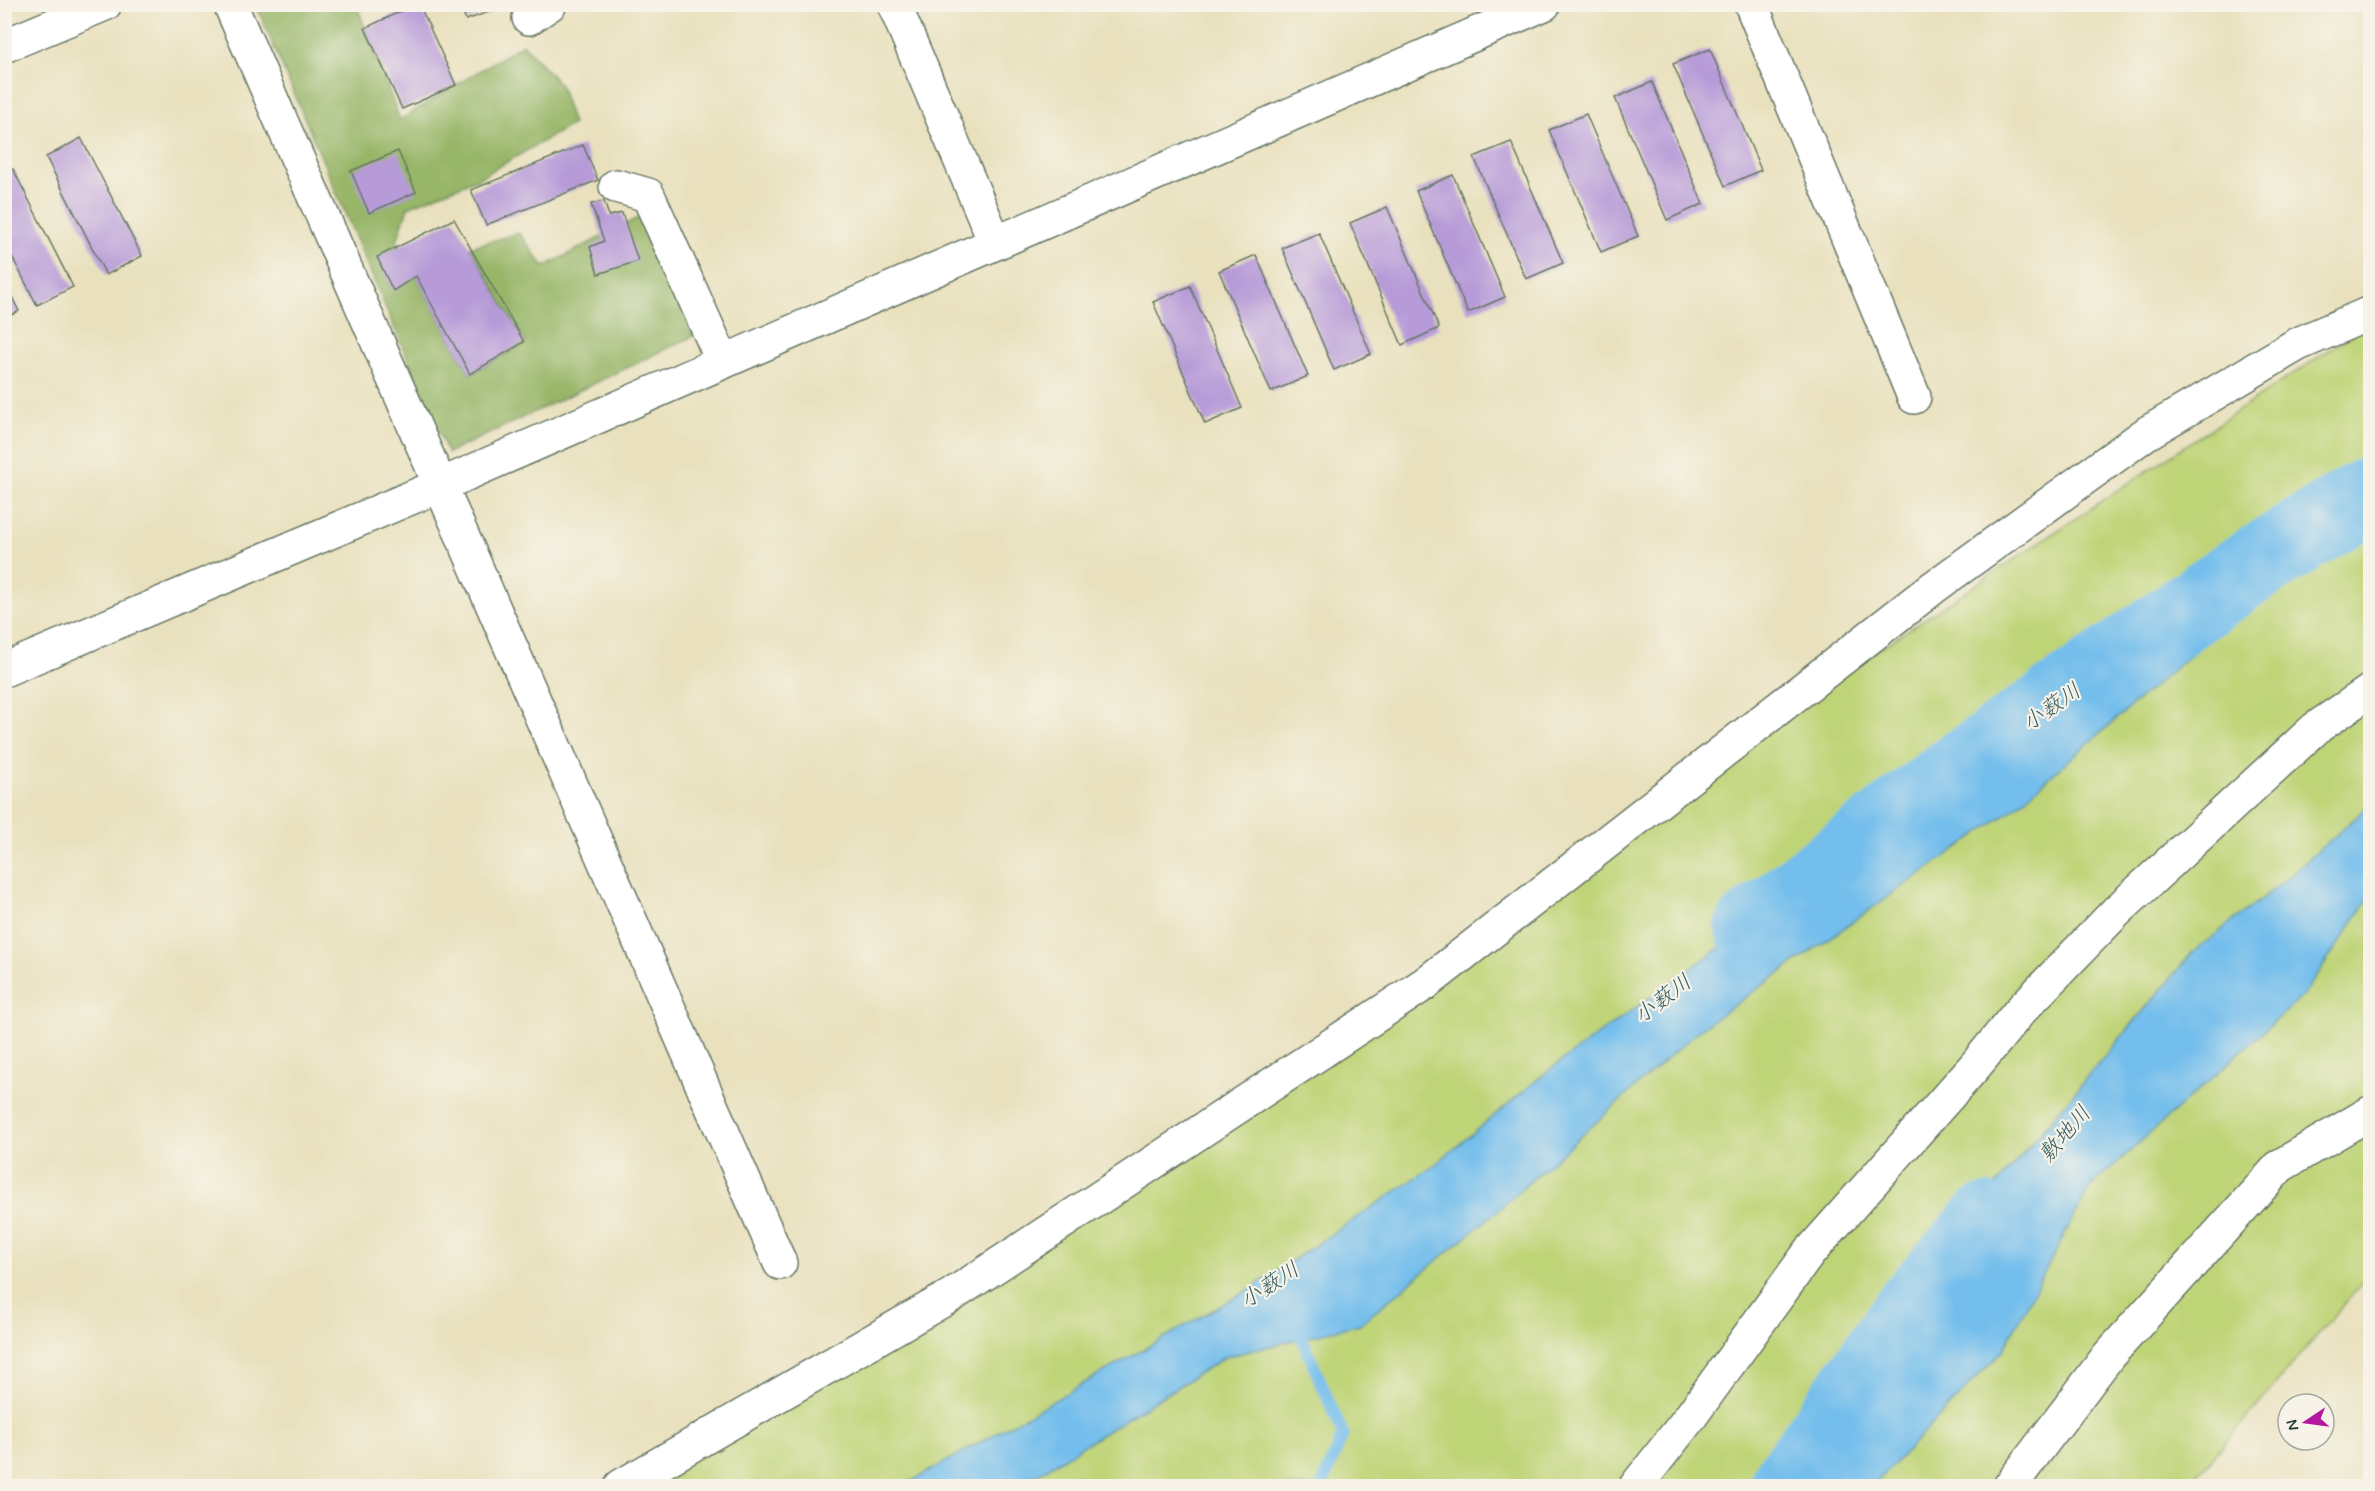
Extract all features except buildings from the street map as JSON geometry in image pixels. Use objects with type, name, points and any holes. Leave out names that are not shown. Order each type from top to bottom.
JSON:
[{"type":"street","points":[[4,46],[105,4]]},
{"type":"street","points":[[230,4],[780,1263]]},
{"type":"street","points":[[894,4],[996,242]]},
{"type":"street","points":[[4,670],[441,485],[1544,4]]},
{"type":"street","points":[[1751,4],[1914,397]]},
{"type":"street","points":[[616,186],[648,195],[723,362]]},
{"type":"street","points":[[621,1486],[952,1295],[1426,983],[1934,587],[2147,432],[2298,344],[2370,313]]},
{"type":"street","points":[[1636,1486],[1691,1416],[1809,1253],[1976,1066],[2020,1011],[2117,911],[2316,728],[2370,691]]},
{"type":"street","points":[[2010,1486],[2109,1355],[2280,1166],[2370,1113]]},
{"type":"green space","points":[[256,5],[359,5],[357,6],[400,120],[523,44],[560,85],[573,124],[479,178],[408,207],[397,241],[470,374],[526,343],[470,247],[519,233],[544,267],[641,216],[694,336],[448,453]]},
{"type":"green space","points":[[2370,323],[2370,1274],[2188,1486],[613,1486],[1041,1237],[1721,754]]},
{"type":"water","points":[[2370,476],[2370,521],[2229,621],[2013,809],[1699,1030],[1495,1213],[1360,1324],[1225,1357],[1019,1486],[903,1486],[1250,1289],[1432,1167],[1549,1070],[1837,864],[1979,757],[2213,593]]},
{"type":"water","points":[[2370,805],[2370,897],[2303,996],[2090,1187],[2003,1350],[1873,1486],[1752,1486],[1843,1407],[1916,1302],[1956,1233],[2192,953],[2283,882]]},
{"type":"waterway","name":"小薮川","points":[[1753,928],[1954,774],[2240,574],[2370,494]]},
{"type":"waterway","name":"敷地川","points":[[1787,1486],[1917,1302],[1987,1222]]},
{"type":"waterway","points":[[1300,1323],[1301,1336],[1343,1434],[1322,1486]]}]
